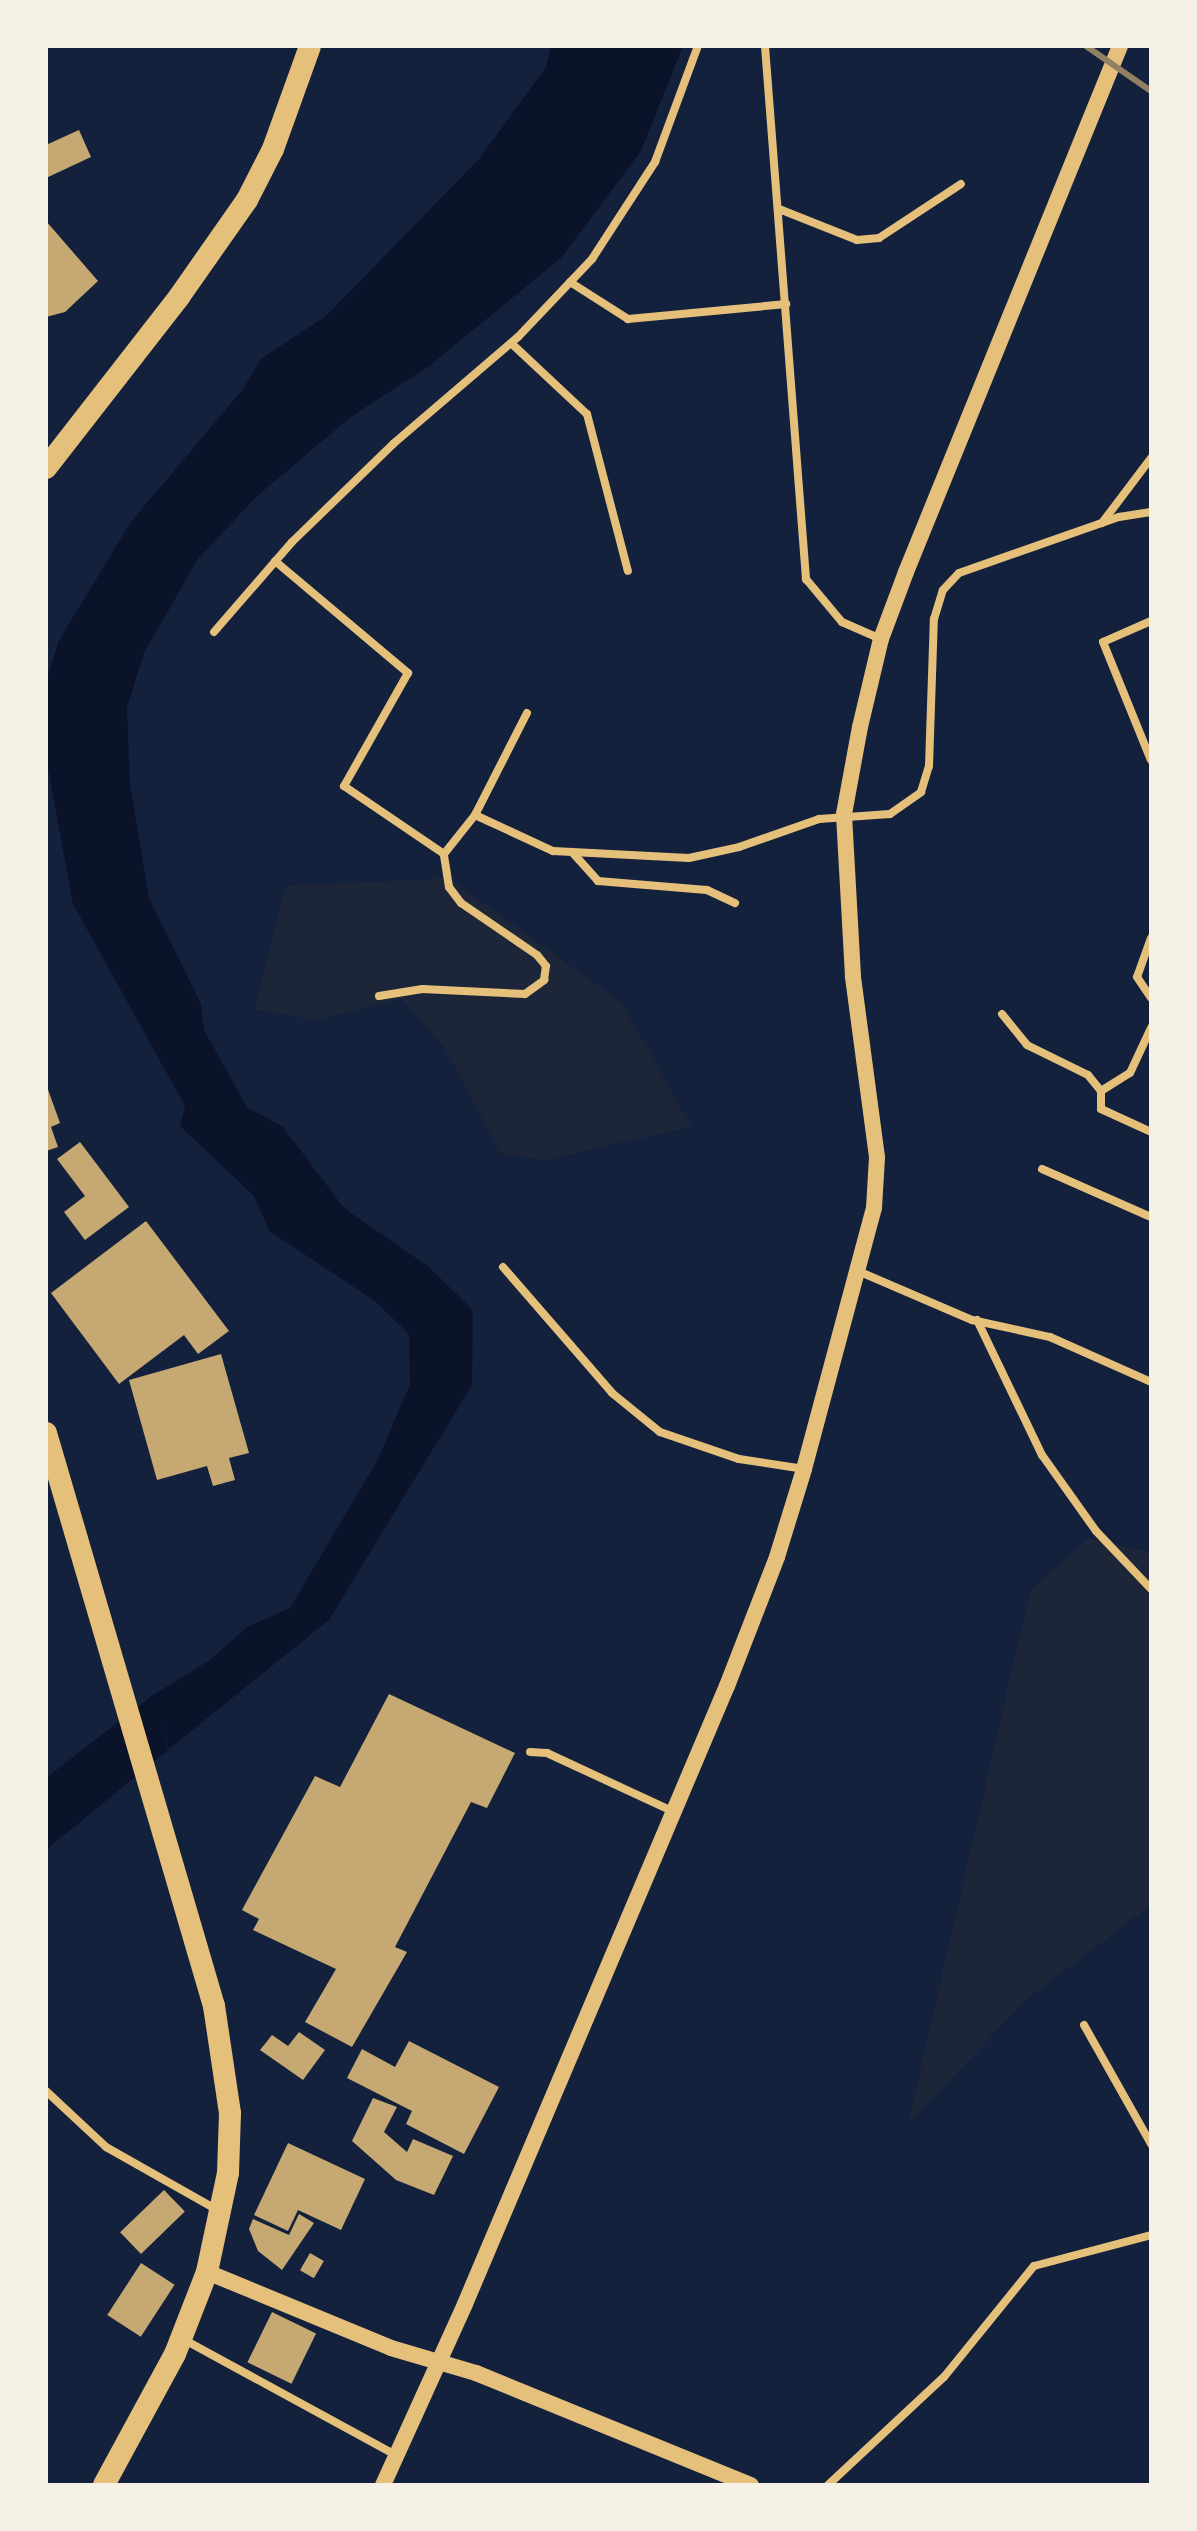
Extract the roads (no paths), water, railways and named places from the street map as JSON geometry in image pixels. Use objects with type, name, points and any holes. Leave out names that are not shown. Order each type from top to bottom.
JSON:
[{"type":"highway","points":[[46,468],[188,285],[247,200],[273,149],[310,46]]},
{"type":"highway","points":[[46,1433],[214,2006],[225,2066],[228,2173],[207,2272],[181,2338],[107,2484]]},
{"type":"main road","points":[[383,2485],[436,2362],[465,2304],[674,1812],[777,1557],[804,1469],[874,1208],[877,1157],[853,976],[844,814],[881,639],[1120,46]]},
{"type":"main road","points":[[207,2272],[751,2485]]},
{"type":"street","points":[[214,632],[275,561],[393,444],[511,343],[592,259],[655,162],[698,46]]},
{"type":"street","points":[[765,46],[806,579],[842,622],[881,639]]},
{"type":"street","points":[[779,209],[857,240],[879,238],[961,184]]},
{"type":"street","points":[[570,282],[628,319],[786,304]]},
{"type":"street","points":[[511,343],[587,414],[628,571]]},
{"type":"street","points":[[1101,523],[1151,458]]},
{"type":"street","points":[[475,815],[553,851],[689,858],[844,814],[890,814],[921,792],[929,766],[934,619],[943,590],[959,573],[1101,523],[1151,512]]},
{"type":"street","points":[[275,561],[408,673],[344,786],[444,854]]},
{"type":"street","points":[[1151,621],[1103,642],[1151,760]]},
{"type":"street","points":[[379,996],[422,989],[525,994],[544,980],[546,966],[537,955],[461,903],[449,887],[444,854],[475,815],[527,713]]},
{"type":"street","points":[[572,852],[598,881],[707,890],[735,903]]},
{"type":"street","points":[[1151,938],[1137,977],[1151,998]]},
{"type":"street","points":[[1002,1014],[1027,1045],[1088,1075],[1101,1091],[1101,1109],[1151,1132]]},
{"type":"street","points":[[1101,1091],[1130,1073],[1151,1028]]},
{"type":"street","points":[[1042,1169],[1151,1217]]},
{"type":"street","points":[[503,1267],[612,1393],[660,1432],[739,1459],[804,1469]]},
{"type":"street","points":[[856,1271],[977,1320],[1050,1337],[1151,1382]]},
{"type":"street","points":[[977,1320],[1042,1455],[1096,1531],[1151,1589]]},
{"type":"street","points":[[530,1752],[547,1753],[674,1812]]},
{"type":"street","points":[[1084,2025],[1151,2144]]},
{"type":"street","points":[[46,2091],[106,2147],[219,2211]]},
{"type":"street","points":[[828,2485],[944,2377],[1034,2266],[1151,2235]]},
{"type":"street","points":[[181,2338],[396,2455]]},
{"type":"railway","points":[[1086,46],[1151,91]]}]
